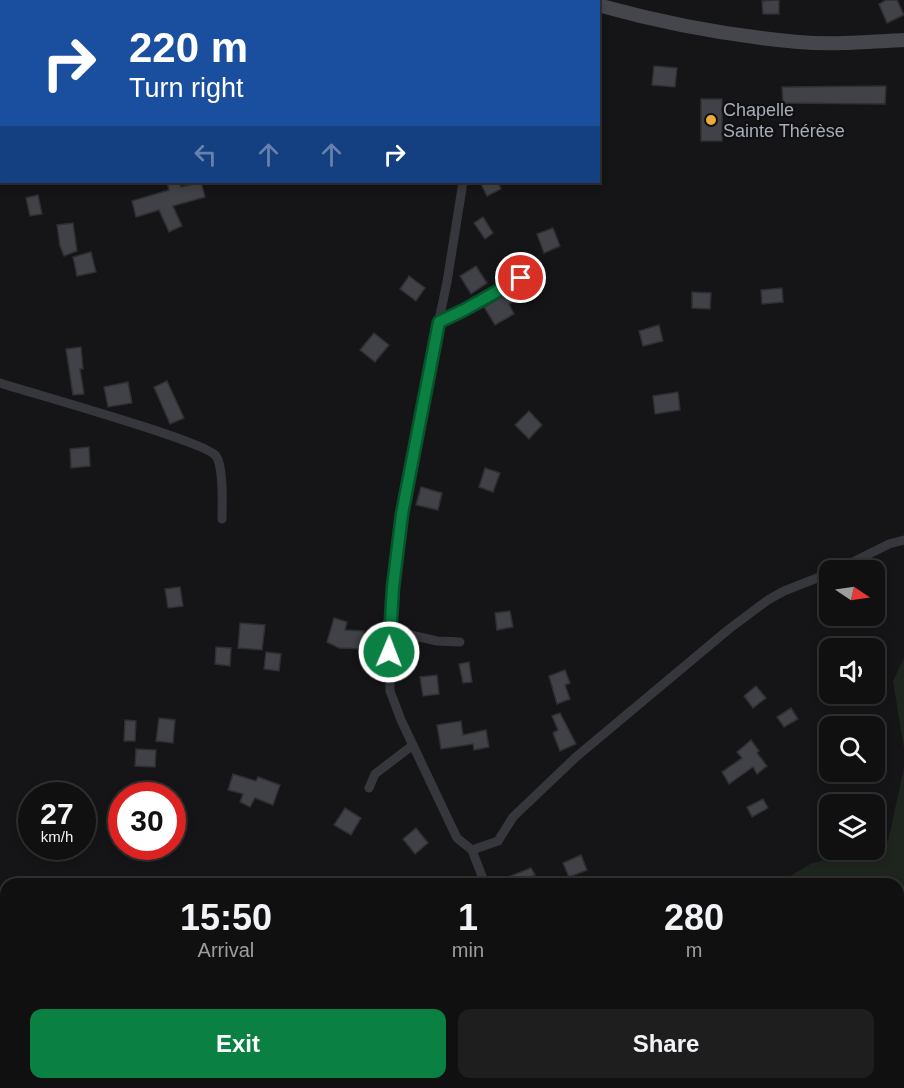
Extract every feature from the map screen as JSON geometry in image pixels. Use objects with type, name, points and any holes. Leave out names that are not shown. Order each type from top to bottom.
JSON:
[{"type":"main road","points":[[600,6],[628,14],[800,42],[904,40]]},
{"type":"street","points":[[463,183],[402,514],[389,630],[390,691],[457,838],[472,850],[483,878]]},
{"type":"street","points":[[439,322],[521,278]]},
{"type":"street","points":[[0,383],[162,433],[209,450],[217,457],[220,466],[222,519]]},
{"type":"street","points":[[857,560],[889,544],[904,540]]},
{"type":"street","points":[[472,850],[498,841],[513,817],[576,757],[729,629],[768,600],[819,577]]},
{"type":"street","points":[[389,630],[437,641],[459,642]]},
{"type":"street","points":[[369,788],[375,774],[413,745]]},
{"type":"green space","points":[[904,658],[904,749],[893,681]]},
{"type":"green space","points":[[904,768],[904,878],[787,878],[810,864],[824,860],[885,860],[885,842],[888,841]]},
{"type":"building","points":[[779,0],[779,14],[763,14],[762,1]]},
{"type":"building","points":[[886,0],[897,0],[904,15],[887,23],[879,4]]},
{"type":"building","points":[[654,66],[677,68],[675,87],[652,85]]},
{"type":"building","points":[[886,86],[885,104],[783,103],[782,87]]},
{"type":"building","name":"Chapelle Sainte Thérèse","points":[[701,99],[722,99],[722,141],[701,141]]},
{"type":"building","points":[[167,183],[180,183],[181,187],[201,183],[205,197],[173,206],[182,226],[169,232],[159,210],[136,217],[132,201],[169,190]]},
{"type":"building","points":[[480,183],[498,183],[501,189],[487,196]]},
{"type":"building","points":[[38,195],[42,214],[30,216],[26,198]]},
{"type":"building","points":[[483,217],[493,233],[485,239],[474,223]]},
{"type":"building","points":[[73,223],[77,251],[64,256],[57,225]]},
{"type":"building","points":[[553,228],[560,246],[544,253],[537,234]]},
{"type":"building","points":[[91,252],[96,272],[77,276],[73,257]]},
{"type":"building","points":[[476,266],[487,283],[471,294],[460,276]]},
{"type":"building","points":[[409,276],[425,288],[416,301],[400,289]]},
{"type":"building","points":[[525,283],[530,292],[509,304],[514,314],[495,325],[484,307]]},
{"type":"building","points":[[782,288],[783,302],[762,304],[761,290]]},
{"type":"building","points":[[692,292],[711,293],[710,309],[692,308]]},
{"type":"building","points":[[659,325],[663,341],[643,346],[639,331]]},
{"type":"building","points":[[374,333],[389,345],[375,362],[360,350]]},
{"type":"building","points":[[81,347],[83,369],[80,369],[84,394],[73,395],[66,349]]},
{"type":"building","points":[[167,381],[184,418],[170,424],[154,387]]},
{"type":"building","points":[[128,382],[132,403],[108,407],[104,387]]},
{"type":"building","points":[[678,392],[680,410],[655,414],[653,396]]},
{"type":"building","points":[[529,411],[542,425],[529,439],[515,425]]},
{"type":"building","points":[[89,447],[90,466],[71,468],[70,449]]},
{"type":"building","points":[[485,468],[500,473],[493,492],[479,487]]},
{"type":"building","points":[[421,487],[442,493],[438,510],[416,505]]},
{"type":"building","points":[[180,587],[183,606],[168,608],[165,589]]},
{"type":"building","points":[[510,611],[513,627],[497,630],[495,613]]},
{"type":"building","points":[[334,618],[347,622],[345,630],[364,631],[363,649],[339,648],[327,642]]},
{"type":"building","points":[[240,623],[265,625],[262,650],[238,648]]},
{"type":"building","points":[[216,647],[231,648],[230,666],[215,664]]},
{"type":"building","points":[[266,652],[281,654],[279,671],[264,669]]},
{"type":"building","points":[[469,662],[472,682],[463,683],[459,664]]},
{"type":"building","points":[[565,670],[570,683],[565,685],[570,699],[557,704],[549,676]]},
{"type":"building","points":[[437,675],[439,694],[423,696],[420,677]]},
{"type":"building","points":[[756,686],[766,698],[753,708],[744,696]]},
{"type":"building","points":[[791,708],[798,719],[784,727],[777,717]]},
{"type":"building","points":[[560,713],[576,744],[560,751],[553,733],[558,730],[552,716]]},
{"type":"building","points":[[159,718],[175,720],[173,743],[156,741]]},
{"type":"building","points":[[125,720],[136,721],[135,741],[124,741]]},
{"type":"building","points":[[461,721],[463,735],[486,730],[489,747],[474,750],[473,744],[441,749],[437,725]]},
{"type":"building","points":[[751,740],[767,766],[757,774],[753,767],[729,784],[722,772],[742,758],[737,752]]},
{"type":"building","points":[[136,749],[156,750],[155,767],[135,766]]},
{"type":"building","points":[[233,774],[256,781],[258,777],[280,785],[273,805],[255,798],[250,807],[240,802],[243,794],[228,790]]},
{"type":"building","points":[[763,799],[768,808],[752,817],[747,807]]},
{"type":"building","points":[[345,808],[361,818],[351,835],[334,825]]},
{"type":"building","points":[[416,828],[428,843],[415,854],[403,839]]},
{"type":"building","points":[[581,855],[587,870],[569,877],[563,863]]},
{"type":"building","points":[[531,868],[535,875],[528,878],[508,877]]},
{"type":"place","name":"Chapelle Sainte Thérèse","points":[[711,120]]},
{"type":"route","points":[[389,652],[393,587],[402,514],[439,322],[521,278]]}]
